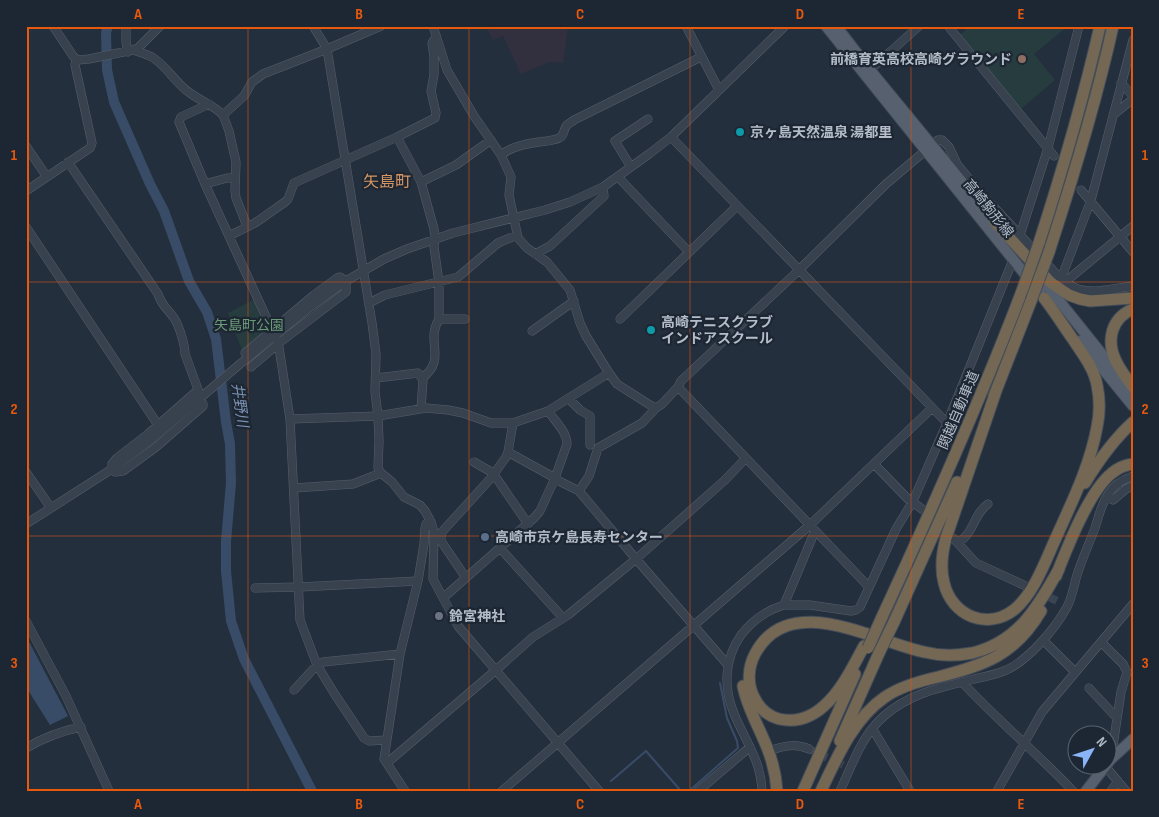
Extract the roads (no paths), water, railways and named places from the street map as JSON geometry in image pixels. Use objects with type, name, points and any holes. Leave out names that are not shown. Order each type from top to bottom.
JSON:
[{"type":"highway","name":"関越自動車道","points":[[803,791],[927,508],[985,386],[1022,290],[1060,179],[1100,26]]},
{"type":"highway","name":"関越自動車道","points":[[817,791],[943,513],[996,391],[1031,301],[1050,252],[1071,184],[1114,26]]},
{"type":"highway","points":[[995,222],[1050,282],[1069,295],[1090,301],[1133,298]]},
{"type":"highway","points":[[996,391],[946,538],[942,562],[944,584],[953,603],[968,615],[976,619],[986,620],[1005,615],[1020,604],[1032,586],[1066,517],[1082,477],[1094,441],[1099,416],[1099,393],[1094,373],[1044,298]]},
{"type":"highway","points":[[1133,309],[1120,316],[1115,323],[1111,340],[1115,360],[1133,387]]},
{"type":"highway","points":[[1066,517],[1104,453],[1131,425]]},
{"type":"highway","points":[[1079,523],[1087,496],[1096,477],[1131,425]]},
{"type":"highway","points":[[821,791],[849,737],[876,704],[885,697],[905,686],[976,666],[995,658],[1022,637],[1035,622],[1047,600],[1079,523],[1092,498],[1104,480],[1118,469],[1133,464]]},
{"type":"highway","points":[[776,791],[775,772],[771,759],[747,703],[742,683],[746,654],[763,631],[781,620],[792,617],[813,616],[846,621],[925,646],[948,649],[971,646],[998,636],[1022,616],[1035,598],[1045,562]]},
{"type":"highway","points":[[866,647],[828,702],[819,710],[802,719],[776,718],[761,708],[753,695],[750,677],[753,658],[768,637],[774,631],[783,627],[807,622],[825,623],[852,628],[923,652],[948,655],[971,653],[991,647],[1015,632],[1041,601],[1059,569]]},
{"type":"main road","name":"高崎駒形線","points":[[826,26],[928,148],[995,222],[1133,393]]},
{"type":"main road","name":"高崎駒形線","points":[[836,26],[1013,260],[1133,406]]},
{"type":"main road","points":[[1116,756],[1133,740]]},
{"type":"main road","points":[[1086,791],[1099,774]]},
{"type":"street","points":[[53,26],[76,59],[90,59],[129,52],[138,48],[160,26]]},
{"type":"street","points":[[126,26],[126,42],[129,52]]},
{"type":"street","points":[[313,26],[327,49],[369,303],[376,354],[374,392],[380,440],[378,468],[380,473],[392,482],[404,497],[420,505],[431,522],[434,532],[433,579],[458,626],[599,791]]},
{"type":"street","points":[[433,26],[448,70],[474,116],[501,155],[511,177],[509,195],[517,235],[526,246],[547,262],[570,290],[586,336],[617,384],[656,408]]},
{"type":"street","points":[[686,26],[719,90]]},
{"type":"street","points":[[26,524],[112,469],[151,440],[310,307],[364,270],[384,259],[452,233],[545,210],[570,202],[603,187],[671,137],[785,26]]},
{"type":"street","points":[[870,70],[919,26]]},
{"type":"street","points":[[948,26],[1054,156]]},
{"type":"street","points":[[223,115],[244,96],[252,82],[263,74],[378,27]]},
{"type":"street","points":[[1020,235],[1048,148],[1078,27]]},
{"type":"street","points":[[229,236],[255,222],[285,202],[294,183],[433,119],[436,116],[431,91],[434,75],[432,44],[436,39]]},
{"type":"street","points":[[1064,280],[1091,200],[1133,40]]},
{"type":"street","points":[[129,52],[152,58],[164,66],[186,90],[215,107],[223,115],[229,131],[236,162],[236,198],[248,226]]},
{"type":"street","points":[[501,155],[507,150],[559,138],[563,136],[567,125],[574,120],[702,57]]},
{"type":"street","points":[[26,191],[90,148],[92,143],[75,65],[76,59]]},
{"type":"street","points":[[1112,116],[1133,98],[1121,83]]},
{"type":"street","points":[[209,104],[182,117],[179,122],[205,184],[273,330]]},
{"type":"street","points":[[631,167],[615,141],[648,119]]},
{"type":"street","points":[[396,137],[421,182],[434,229],[434,247],[439,282],[439,321],[434,331],[436,355],[434,366],[422,378]]},
{"type":"street","points":[[671,137],[947,423]]},
{"type":"street","points":[[421,182],[464,159],[490,140]]},
{"type":"street","points":[[579,490],[589,476],[598,448],[642,423],[678,387],[681,381],[799,270],[886,184],[938,140],[942,140],[945,143],[957,164],[980,192],[1071,286],[1088,292],[1133,286]]},
{"type":"street","points":[[26,146],[47,177]]},
{"type":"street","points":[[68,162],[158,294],[160,301],[174,318],[199,391],[117,458],[112,464],[112,469]]},
{"type":"street","points":[[618,177],[689,252]]},
{"type":"street","points":[[205,184],[227,178],[235,178]]},
{"type":"street","points":[[535,254],[550,246],[604,196],[603,187]]},
{"type":"street","points":[[1081,190],[1133,252]]},
{"type":"street","points":[[620,319],[738,206]]},
{"type":"street","points":[[1064,280],[1133,226]]},
{"type":"street","points":[[26,227],[158,425]]},
{"type":"street","points":[[369,303],[385,295],[458,276],[498,243],[517,235]]},
{"type":"street","points":[[762,791],[759,756],[750,747],[734,714],[726,681],[727,664],[739,638],[760,616],[784,605],[810,605],[851,611],[860,607],[896,529],[912,502],[947,423],[1013,260]]},
{"type":"street","points":[[245,353],[314,294],[337,278],[346,281]]},
{"type":"street","points":[[251,367],[278,342],[346,292],[346,281]]},
{"type":"street","points":[[532,331],[574,301]]},
{"type":"street","points":[[439,321],[465,319]]},
{"type":"street","points":[[278,342],[290,419],[300,620],[317,665],[364,738],[368,741],[386,740]]},
{"type":"street","points":[[376,378],[418,373],[423,380],[421,409]]},
{"type":"street","points":[[290,419],[378,416],[421,409],[448,410],[463,413],[491,423],[514,423],[548,411],[609,374]]},
{"type":"street","points":[[678,387],[869,587]]},
{"type":"street","points":[[569,399],[580,410],[590,416],[590,444]]},
{"type":"street","points":[[112,469],[115,472],[123,471],[156,447],[203,404]]},
{"type":"street","points":[[502,791],[693,626],[813,528],[874,464],[932,408]]},
{"type":"street","points":[[443,598],[528,524],[540,511],[555,478],[567,439],[548,411]]},
{"type":"street","points":[[466,578],[440,541],[441,533],[491,478],[506,457],[514,423]]},
{"type":"street","points":[[508,452],[557,480],[579,490],[727,664]]},
{"type":"street","points":[[387,763],[533,637],[563,618],[636,559],[725,480],[746,458]]},
{"type":"street","points":[[474,462],[493,473],[528,524]]},
{"type":"street","points":[[874,464],[908,499],[927,508]]},
{"type":"street","points":[[26,472],[50,508]]},
{"type":"street","points":[[294,488],[353,484],[380,473]]},
{"type":"street","points":[[840,791],[847,767],[870,732],[884,716],[900,703],[924,692],[1004,671],[1027,655],[1043,640],[1068,605],[1079,569],[1103,503],[1109,492],[1124,479],[1133,476]]},
{"type":"street","points":[[1107,497],[1112,500],[1133,486]]},
{"type":"street","points":[[988,504],[982,508],[965,539],[956,540],[976,563],[1028,587]]},
{"type":"street","points":[[405,791],[384,759],[400,654],[418,581],[425,528],[426,524],[431,522]]},
{"type":"street","points":[[784,605],[813,528]]},
{"type":"street","points":[[500,548],[563,618]]},
{"type":"street","points":[[255,588],[418,581]]},
{"type":"street","points":[[1059,602],[1068,605]]},
{"type":"street","points":[[997,791],[1042,712],[1132,605]]},
{"type":"street","points":[[26,622],[66,696],[109,791]]},
{"type":"street","points":[[1043,640],[1075,672]]},
{"type":"street","points":[[1101,642],[1123,664],[1127,672],[1121,692],[1116,724]]},
{"type":"street","points":[[294,690],[317,665],[323,662],[400,654]]},
{"type":"street","points":[[962,682],[980,702],[1073,791]]},
{"type":"street","points":[[1089,688],[1117,718]]},
{"type":"street","points":[[26,748],[64,730],[81,728]]},
{"type":"street","points":[[870,732],[875,733],[910,791]]},
{"type":"street","points":[[775,749],[786,745],[795,745],[809,749]]},
{"type":"street","points":[[698,791],[750,747]]},
{"type":"street","points":[[1114,774],[1126,791]]},
{"type":"street","points":[[1111,791],[1118,781]]},
{"type":"water","points":[[26,636],[68,716],[50,725],[26,687]]},
{"type":"waterway","name":"井野川","points":[[108,26],[106,33],[107,70],[114,102],[164,211],[189,281],[207,312],[216,339],[230,444],[231,483],[226,541],[226,571],[231,621],[244,659],[312,791]]},
{"type":"waterway","points":[[689,791],[738,748],[727,718],[720,683]]},
{"type":"waterway","points":[[611,781],[646,751],[681,791]]},
{"type":"tunnel","points":[[1028,587],[1059,602]]},
{"type":"tunnel","points":[[809,749],[843,765]]},
{"type":"place","name":"前橋育英高校高崎グラウンド","points":[[1022,59]]},
{"type":"place","name":"京ヶ島天然温泉 湯都里","points":[[740,132]]},
{"type":"place","name":"高崎テニスクラブ インドアスクール","points":[[651,330]]},
{"type":"place","name":"高崎市京ケ島長寿センター","points":[[485,537]]},
{"type":"place","name":"鈴宮神社","points":[[439,616]]},
{"type":"district","name":"矢島町","points":[[387,181]]},
{"type":"park label","name":"矢島町公園","points":[[249,325]]}]
